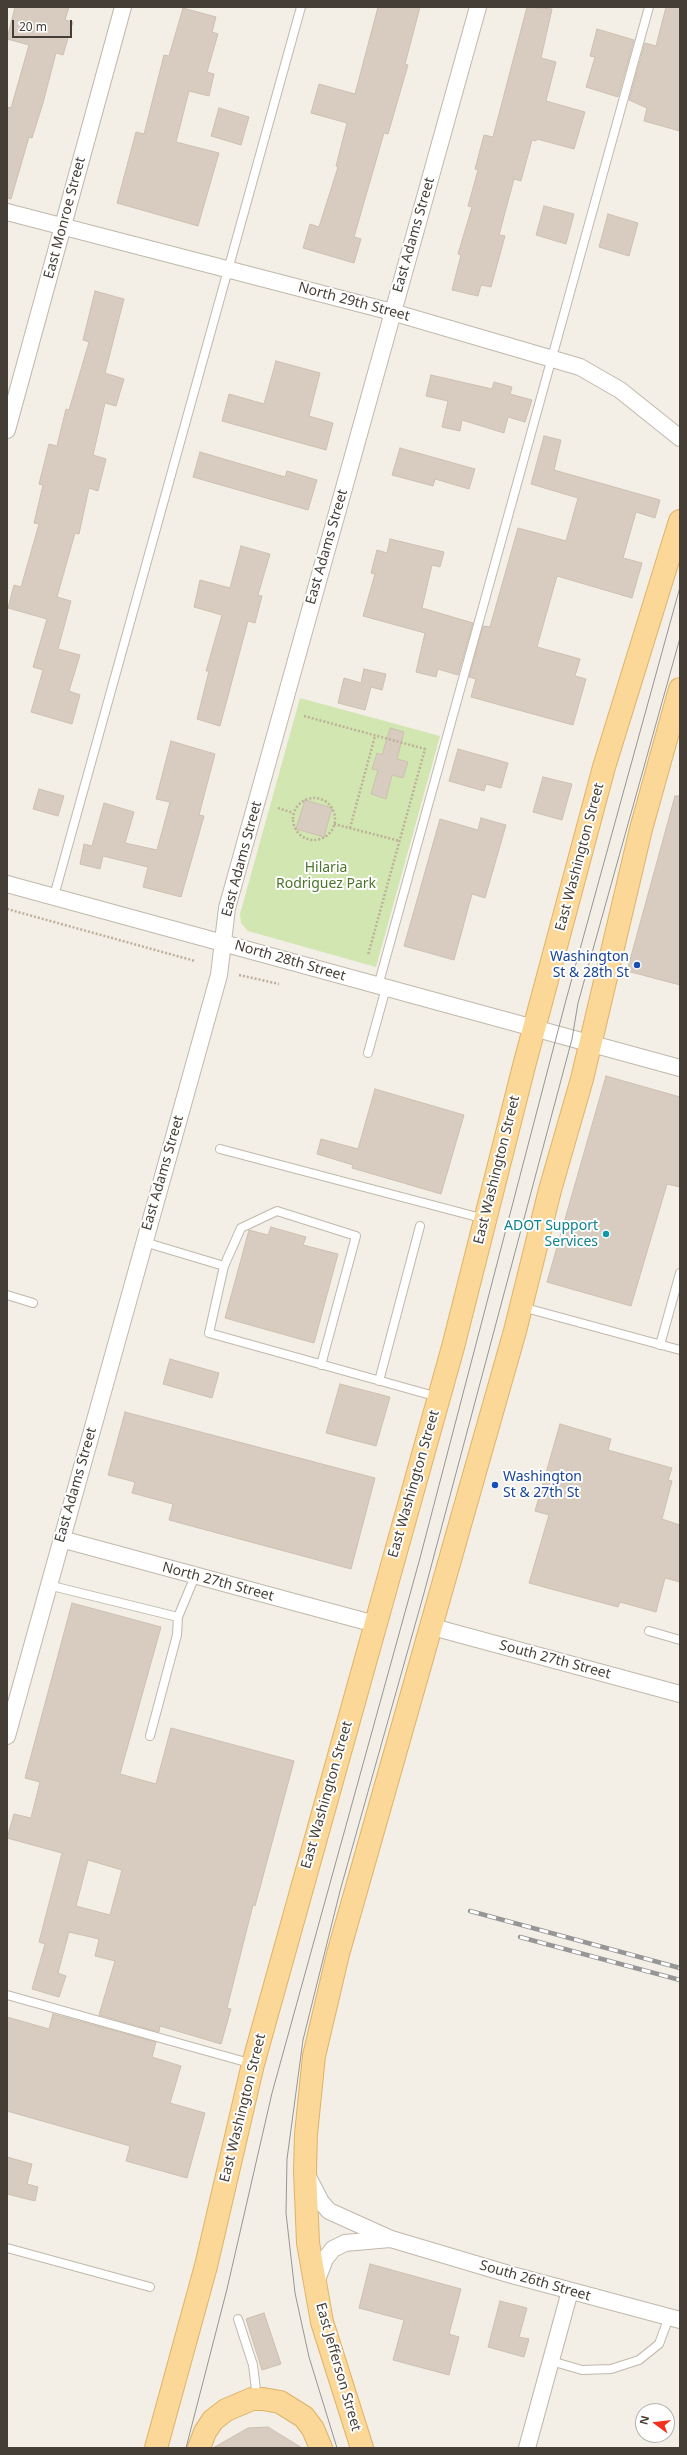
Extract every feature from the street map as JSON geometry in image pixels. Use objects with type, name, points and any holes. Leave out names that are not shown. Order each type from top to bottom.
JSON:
[{"type":"main road","name":"East Washington Street","points":[[156,2448],[206,2266],[253,2064],[439,1397],[534,1029],[604,767],[680,521]]},
{"type":"main road","points":[[429,1626],[521,1307],[581,1041],[679,698]]},
{"type":"main road","name":"East Jefferson Street","points":[[362,2448],[332,2356],[315,2286],[308,2243],[305,2171],[306,2134],[314,2056],[338,1954],[429,1626]]},
{"type":"main road","points":[[171,2448],[202,2334],[206,2266]]},
{"type":"main road","name":"East Jefferson Street","points":[[315,2286],[312,2323],[344,2435],[346,2448]]},
{"type":"main road","points":[[199,2448],[205,2432],[213,2420],[239,2403],[260,2399],[280,2402],[304,2417],[313,2429],[321,2448]]},
{"type":"street","name":"East Monroe Street","points":[[7,430],[123,7]]},
{"type":"street","name":"East Adams Street","points":[[7,1736],[219,975],[224,942],[226,913],[478,7]]},
{"type":"street","name":"North 29th Street","points":[[7,212],[392,312],[580,367],[620,390],[680,438]]},
{"type":"street","name":"North 28th Street","points":[[7,884],[224,942],[382,987],[680,1068]]},
{"type":"street","name":"North 27th Street","points":[[61,1539],[375,1624]]},
{"type":"street","name":"South 27th Street","points":[[429,1626],[680,1694]]},
{"type":"street","name":"South 26th Street","points":[[305,2171],[321,2202],[329,2211],[391,2239],[570,2291],[675,2319]]},
{"type":"street","name":"South 26th Street","points":[[315,2286],[326,2260],[333,2249],[345,2243],[391,2239]]},
{"type":"street","points":[[527,2448],[570,2291]]},
{"type":"lane","points":[[54,896],[301,7]]},
{"type":"lane","points":[[368,1053],[382,987],[552,358],[649,7]]},
{"type":"lane","points":[[220,1149],[485,1219]]},
{"type":"lane","points":[[321,1365],[356,1236],[277,1212],[241,1228],[224,1266],[209,1333],[321,1365],[439,1397]]},
{"type":"lane","points":[[379,1381],[420,1226]]},
{"type":"lane","points":[[144,1242],[224,1266]]},
{"type":"lane","points":[[660,1344],[678,1287],[680,1273]]},
{"type":"lane","points":[[7,1295],[33,1303]]},
{"type":"lane","points":[[521,1307],[680,1350]]},
{"type":"lane","points":[[150,1736],[177,1635],[178,1617],[195,1576]]},
{"type":"lane","points":[[48,1585],[178,1617]]},
{"type":"lane","points":[[649,1631],[680,1640]]},
{"type":"lane","points":[[7,1995],[253,2064]]},
{"type":"lane","points":[[7,2248],[150,2287]]},
{"type":"lane","points":[[238,2319],[253,2365],[260,2399]]},
{"type":"lane","points":[[551,2361],[590,2370],[611,2369],[639,2360],[659,2344],[675,2319]]},
{"type":"path","points":[[304,716],[425,749],[368,955]]},
{"type":"path","points":[[350,828],[375,736]]},
{"type":"path","points":[[316,797],[328,803],[333,809],[334,824],[328,835],[322,839],[308,840],[296,832],[293,826],[293,813],[302,801],[316,797]]},
{"type":"path","points":[[278,808],[293,813]]},
{"type":"path","points":[[334,824],[400,841]]},
{"type":"path","points":[[7,909],[195,961]]},
{"type":"path","points":[[239,975],[280,984]]},
{"type":"green space","name":"Hilaria Rodriguez Park","points":[[300,698],[440,736],[376,967],[248,931],[241,923],[240,914]]},
{"type":"building","points":[[15,7],[69,7],[65,20],[73,22],[63,55],[56,53],[43,103],[32,138],[29,137],[11,199],[7,198],[7,107],[11,108],[29,45],[7,39]]},
{"type":"building","points":[[378,7],[420,7],[405,64],[408,65],[388,134],[384,133],[354,237],[361,239],[354,263],[303,248],[310,224],[319,227],[338,167],[336,166],[347,123],[311,113],[319,84],[355,94]]},
{"type":"building","points":[[527,7],[552,9],[541,58],[556,62],[546,101],[585,112],[574,149],[537,139],[536,141],[532,140],[521,181],[514,179],[499,235],[505,236],[491,287],[481,285],[478,296],[452,290],[461,255],[458,254],[472,207],[468,206],[478,170],[475,169],[484,135],[493,137]]},
{"type":"building","points":[[666,7],[680,7],[680,131],[644,121],[647,108],[629,100],[645,43],[656,46]]},
{"type":"building","points":[[183,8],[216,17],[212,32],[218,34],[207,72],[214,74],[209,96],[189,91],[176,142],[219,153],[198,226],[117,203],[136,132],[144,134],[164,55],[169,56]]},
{"type":"building","points":[[597,29],[634,40],[618,97],[586,87],[595,57],[590,56]]},
{"type":"building","points":[[219,108],[249,117],[241,145],[211,136]]},
{"type":"building","points":[[544,206],[574,214],[566,244],[536,235]]},
{"type":"building","points":[[608,214],[638,223],[629,256],[599,247]]},
{"type":"building","points":[[95,291],[124,299],[105,373],[124,379],[116,406],[105,403],[93,455],[106,459],[98,491],[89,488],[79,534],[75,533],[57,597],[71,601],[58,649],[80,655],[69,691],[80,695],[72,724],[31,712],[43,670],[33,667],[47,619],[8,608],[14,585],[21,587],[39,524],[34,523],[43,485],[39,484],[49,444],[57,446],[66,409],[69,410],[89,342],[83,340]]},
{"type":"building","points":[[276,361],[320,373],[309,416],[333,423],[326,450],[222,421],[229,394],[264,404]]},
{"type":"building","points":[[431,375],[492,389],[494,382],[512,387],[510,394],[532,400],[525,422],[508,417],[504,433],[462,420],[460,431],[442,427],[448,401],[426,396]]},
{"type":"building","points":[[544,436],[561,440],[554,470],[660,500],[655,518],[636,512],[623,558],[642,563],[632,598],[557,576],[537,647],[580,659],[575,676],[586,679],[573,725],[471,697],[476,679],[469,677],[483,626],[490,627],[518,528],[566,541],[578,498],[531,484]]},
{"type":"building","points":[[400,448],[475,469],[469,489],[435,479],[433,486],[392,475]]},
{"type":"building","points":[[200,452],[285,477],[287,471],[317,480],[308,510],[193,477]]},
{"type":"building","points":[[390,539],[444,552],[440,567],[432,565],[422,608],[473,623],[458,675],[438,669],[436,677],[416,672],[425,633],[363,616],[375,574],[371,573],[377,550],[387,553]]},
{"type":"building","points":[[241,546],[270,554],[258,595],[262,596],[255,623],[248,621],[220,726],[197,719],[209,671],[206,671],[222,615],[194,607],[200,580],[230,588]]},
{"type":"building","points":[[364,669],[386,674],[382,690],[371,687],[365,710],[338,703],[344,678],[361,683]]},
{"type":"building","points":[[390,728],[404,732],[397,759],[408,762],[403,778],[392,775],[386,799],[371,794],[378,770],[372,769],[377,753],[382,755]]},
{"type":"building","points":[[171,741],[215,754],[199,815],[204,816],[181,897],[143,887],[148,867],[103,856],[100,869],[80,864],[84,844],[92,846],[104,803],[134,812],[125,843],[157,850],[170,802],[156,799]]},
{"type":"building","points":[[458,749],[508,763],[501,788],[486,784],[484,791],[449,781]]},
{"type":"building","points":[[543,777],[572,784],[562,820],[533,812]]},
{"type":"building","points":[[39,789],[64,796],[58,816],[33,809]]},
{"type":"building","points":[[675,796],[680,796],[680,985],[627,971]]},
{"type":"building","points":[[305,800],[332,808],[324,837],[296,829]]},
{"type":"building","points":[[481,818],[506,825],[485,898],[472,894],[454,960],[404,946],[440,819],[478,830]]},
{"type":"building","name":"ADOT Support Services","points":[[606,1076],[680,1097],[680,1187],[667,1184],[631,1306],[547,1282]]},
{"type":"building","points":[[375,1089],[464,1115],[441,1194],[352,1168],[353,1165],[317,1154],[321,1139],[358,1149]]},
{"type":"building","points":[[271,1227],[306,1237],[303,1245],[338,1254],[314,1343],[225,1318],[249,1230],[268,1235]]},
{"type":"building","points":[[170,1359],[219,1373],[212,1398],[163,1384]]},
{"type":"building","points":[[340,1384],[390,1397],[376,1446],[326,1433]]},
{"type":"building","points":[[125,1412],[375,1478],[351,1569],[169,1520],[173,1504],[132,1493],[135,1482],[108,1475]]},
{"type":"building","points":[[560,1424],[611,1439],[608,1450],[672,1468],[668,1480],[672,1481],[662,1519],[680,1525],[680,1582],[665,1578],[656,1612],[620,1602],[618,1607],[529,1583],[549,1515],[535,1511]]},
{"type":"building","points":[[72,1603],[161,1627],[120,1774],[156,1784],[171,1728],[294,1761],[255,1906],[253,1905],[227,2008],[231,2009],[221,2044],[160,2026],[159,2032],[99,2015],[115,1961],[95,1956],[99,1939],[69,1932],[58,1973],[66,1976],[59,1997],[32,1989],[45,1944],[39,1942],[62,1853],[7,1838],[14,1814],[31,1818],[40,1782],[25,1778]],"holes":[[[88,1860],[122,1870],[110,1915],[76,1906]]]},
{"type":"building","points":[[53,2014],[156,2042],[152,2057],[181,2066],[170,2103],[205,2113],[187,2178],[126,2161],[130,2146],[7,2111],[7,2017],[49,2029]]},
{"type":"building","points":[[7,2157],[32,2164],[27,2184],[38,2187],[35,2201],[7,2194]]},
{"type":"building","points":[[370,2264],[461,2289],[449,2334],[459,2337],[449,2375],[393,2360],[404,2320],[359,2308]]},
{"type":"building","points":[[500,2301],[527,2308],[519,2337],[529,2339],[524,2357],[488,2347]]},
{"type":"building","points":[[264,2313],[281,2364],[262,2370],[246,2319]]},
{"type":"building","points":[[268,2427],[302,2448],[213,2448],[248,2428]]},
{"type":"tram line","points":[[186,2448],[227,2289],[272,2093],[420,1558],[566,1000],[680,587]]},
{"type":"tram line","points":[[337,2448],[309,2357],[295,2293],[286,2213],[287,2159],[303,2040],[340,1891],[424,1593],[572,1039],[578,1003],[680,638]]},
{"type":"railway","points":[[470,1911],[680,1968]]},
{"type":"railway","points":[[520,1937],[680,1980]]},
{"type":"place","name":"Washington St & 28th St","points":[[637,965]]},
{"type":"place","name":"ADOT Support Services","points":[[606,1234]]},
{"type":"place","name":"Washington St & 27th St","points":[[495,1485]]}]
